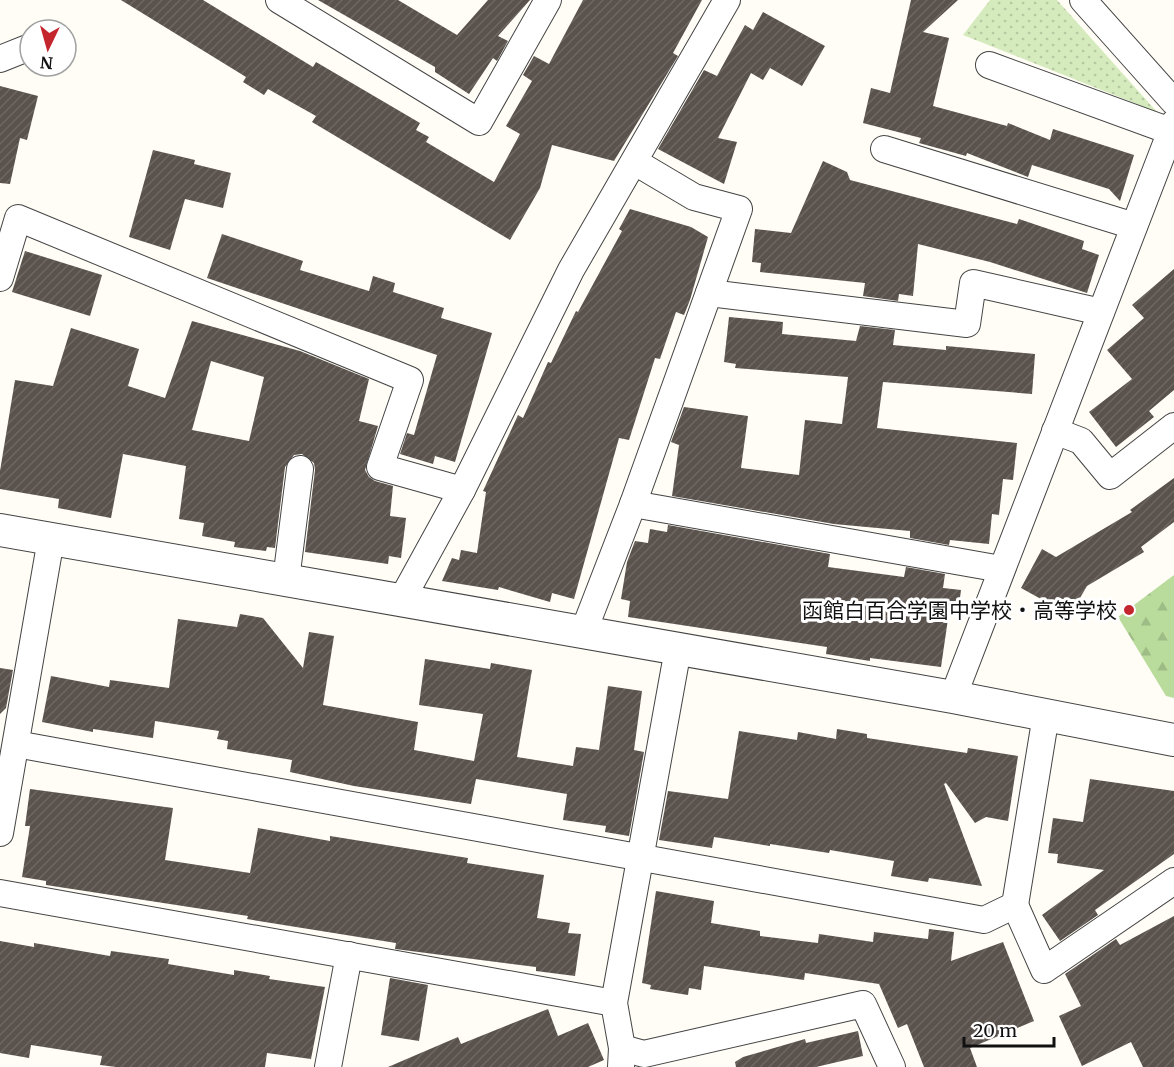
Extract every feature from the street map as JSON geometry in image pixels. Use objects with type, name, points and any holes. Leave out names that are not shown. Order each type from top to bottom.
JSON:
[{"type":"street","points":[[279,0],[479,122],[548,0]]},
{"type":"street","points":[[401,601],[462,490],[571,270],[727,0]]},
{"type":"street","points":[[1083,0],[1174,102]]},
{"type":"street","points":[[0,59],[18,52]]},
{"type":"street","points":[[953,697],[1172,127],[989,65]]},
{"type":"street","points":[[884,149],[1134,226]]},
{"type":"street","points":[[583,633],[633,504],[739,209],[694,197],[635,162]]},
{"type":"street","points":[[0,278],[18,218],[410,380],[380,467],[462,490]]},
{"type":"street","points":[[708,293],[967,324],[973,283],[1101,312]]},
{"type":"street","points":[[1055,431],[1081,441],[1110,476],[1174,426]]},
{"type":"street","points":[[286,580],[300,469]]},
{"type":"street","points":[[633,504],[1001,569]]},
{"type":"street","points":[[0,530],[953,697],[1174,740]]},
{"type":"street","points":[[0,833],[11,736],[51,539]]},
{"type":"street","points":[[678,649],[614,1004],[622,1058],[863,1004],[892,1067]]},
{"type":"street","points":[[1046,716],[1015,905],[1044,970],[1174,881]]},
{"type":"street","points":[[11,736],[641,860],[984,920],[1015,905]]},
{"type":"street","points":[[0,893],[614,1004]]},
{"type":"street","points":[[328,1067],[349,955]]},
{"type":"green space","points":[[990,0],[1057,0],[1157,112],[963,35]]},
{"type":"green space","points":[[1174,575],[1174,698],[1166,696],[1118,617]]},
{"type":"building","points":[[121,0],[203,0],[313,67],[316,62],[420,123],[416,130],[429,137],[426,142],[494,182],[520,134],[506,126],[532,81],[523,75],[534,56],[549,64],[583,0],[702,0],[673,53],[678,56],[614,161],[552,145],[540,188],[510,240],[312,122],[316,116],[268,89],[264,95],[243,82],[246,77]]},
{"type":"building","points":[[318,0],[398,0],[457,35],[488,0],[530,0],[498,36],[508,41],[497,61],[493,58],[469,94],[435,72],[435,67]]},
{"type":"building","points":[[911,0],[958,0],[923,32],[949,38],[933,106],[1007,126],[1008,123],[1050,140],[1053,129],[1134,155],[1120,201],[1109,189],[1032,165],[1028,177],[967,153],[966,156],[919,143],[921,138],[863,123],[871,88],[890,93]]},
{"type":"building","points":[[763,12],[825,46],[802,86],[770,68],[763,80],[751,73],[718,138],[737,142],[724,184],[658,149],[704,70],[717,76],[745,25],[753,30]]},
{"type":"building","points":[[0,86],[38,96],[27,140],[20,138],[10,184],[0,183]]},
{"type":"building","points":[[153,150],[195,160],[194,164],[231,173],[223,208],[185,199],[170,250],[129,237]]},
{"type":"building","points":[[823,161],[847,172],[850,180],[1017,224],[1019,219],[1084,241],[1082,249],[1099,255],[1087,293],[990,262],[918,244],[913,296],[899,294],[898,301],[863,296],[865,283],[760,272],[761,263],[752,262],[755,229],[791,233]]},
{"type":"building","points":[[630,209],[691,227],[708,237],[690,300],[684,315],[676,312],[660,359],[655,358],[629,440],[619,438],[574,599],[552,593],[550,602],[499,587],[498,590],[442,581],[452,558],[459,560],[461,550],[477,553],[486,492],[483,491],[518,415],[523,418],[548,362],[551,363],[576,311],[578,312],[622,231],[619,229]]},
{"type":"building","points":[[222,234],[303,261],[300,270],[369,291],[373,276],[395,283],[393,292],[444,308],[441,318],[492,333],[455,462],[435,456],[433,464],[400,454],[407,433],[414,435],[437,355],[207,278]]},
{"type":"building","points":[[25,251],[102,275],[90,316],[12,292]]},
{"type":"building","points":[[1174,269],[1174,390],[1149,411],[1154,417],[1116,447],[1089,412],[1132,379],[1107,350],[1144,318],[1132,305]]},
{"type":"building","points":[[729,317],[783,322],[782,334],[856,341],[860,326],[895,330],[893,345],[946,350],[946,346],[1035,354],[1032,394],[883,382],[877,428],[1017,443],[1013,480],[1003,479],[999,515],[992,514],[989,544],[950,540],[949,545],[910,538],[910,531],[834,524],[672,496],[679,445],[671,442],[684,407],[748,416],[741,468],[799,475],[805,420],[842,424],[848,377],[735,368],[736,364],[724,362]]},
{"type":"building","points":[[192,321],[300,351],[369,379],[359,421],[378,426],[365,470],[375,481],[393,486],[390,516],[406,518],[401,558],[389,556],[388,564],[305,552],[315,470],[314,463],[302,454],[294,455],[285,467],[275,548],[267,547],[266,551],[234,547],[235,542],[202,536],[204,523],[179,519],[186,466],[123,454],[111,518],[58,508],[59,499],[0,489],[0,471],[15,380],[53,386],[71,328],[139,349],[128,386],[165,398]],"holes":[[[211,361],[264,377],[249,441],[192,430]]]},
{"type":"building","points":[[1174,478],[1174,522],[1141,547],[1144,552],[1087,586],[1070,615],[1021,588],[1042,549],[1056,557],[1132,512],[1130,510]]},
{"type":"building","points":[[668,525],[830,554],[828,567],[904,577],[906,567],[945,574],[943,588],[961,590],[958,613],[949,612],[941,667],[870,658],[870,661],[826,654],[827,647],[628,617],[630,601],[621,599],[627,562],[635,541],[648,543],[650,529],[667,532]]},
{"type":"building","points":[[240,614],[263,618],[303,668],[309,632],[334,636],[323,705],[418,722],[414,750],[474,761],[483,714],[419,705],[425,659],[490,669],[491,663],[532,670],[517,757],[573,766],[576,747],[599,750],[608,686],[642,691],[634,750],[644,752],[629,836],[605,832],[606,826],[563,820],[567,794],[476,779],[471,804],[354,786],[290,772],[292,760],[227,749],[228,741],[217,739],[219,731],[155,721],[153,738],[93,729],[93,732],[42,722],[51,676],[109,687],[110,680],[169,688],[178,619],[237,627]]},
{"type":"building","points":[[0,668],[13,670],[6,708],[0,714]]},
{"type":"building","points":[[837,729],[867,734],[867,738],[967,753],[968,748],[1018,756],[1008,821],[986,817],[975,823],[946,783],[944,784],[982,886],[929,878],[928,882],[891,876],[894,861],[830,850],[829,853],[714,837],[712,848],[659,840],[668,791],[728,799],[739,731],[797,740],[798,732],[836,739]]},
{"type":"building","points":[[1090,779],[1174,791],[1174,854],[1095,910],[1098,915],[1060,941],[1042,915],[1104,870],[1057,863],[1058,854],[1048,853],[1053,818],[1083,822]]},
{"type":"building","points":[[30,789],[173,808],[165,860],[250,873],[258,828],[330,841],[330,836],[468,858],[467,863],[544,875],[537,918],[570,923],[568,933],[581,934],[575,976],[536,971],[536,967],[395,949],[396,943],[247,919],[248,916],[46,885],[46,881],[22,877],[30,826],[25,826]]},
{"type":"building","points":[[656,891],[714,901],[711,923],[760,931],[760,936],[818,943],[819,934],[873,942],[874,932],[928,939],[929,929],[954,932],[951,961],[1003,942],[1034,1021],[970,1048],[977,1067],[924,1067],[907,1024],[898,1028],[879,984],[805,973],[804,980],[704,966],[701,990],[689,988],[688,995],[650,989],[651,985],[642,983]]},
{"type":"building","points":[[1174,916],[1174,1067],[1143,1067],[1131,1042],[1082,1066],[1059,1016],[1081,1006],[1065,974],[1116,939],[1120,945]]},
{"type":"building","points":[[0,941],[34,947],[34,943],[110,956],[111,951],[169,959],[168,964],[234,975],[234,970],[270,976],[269,979],[325,987],[311,1059],[267,1053],[265,1067],[116,1067],[100,1065],[102,1056],[31,1045],[29,1058],[0,1053]]},
{"type":"building","points":[[390,978],[428,985],[419,1041],[381,1035]]},
{"type":"building","points":[[548,1009],[558,1036],[588,1023],[604,1060],[588,1067],[388,1067],[458,1037],[461,1044]]},
{"type":"building","points":[[858,1031],[863,1056],[816,1067],[736,1067],[735,1062],[743,1057],[805,1039],[806,1043]]},
{"type":"place","name":"函館白百合学園中学校・高等学校","points":[[1129,610]]}]
